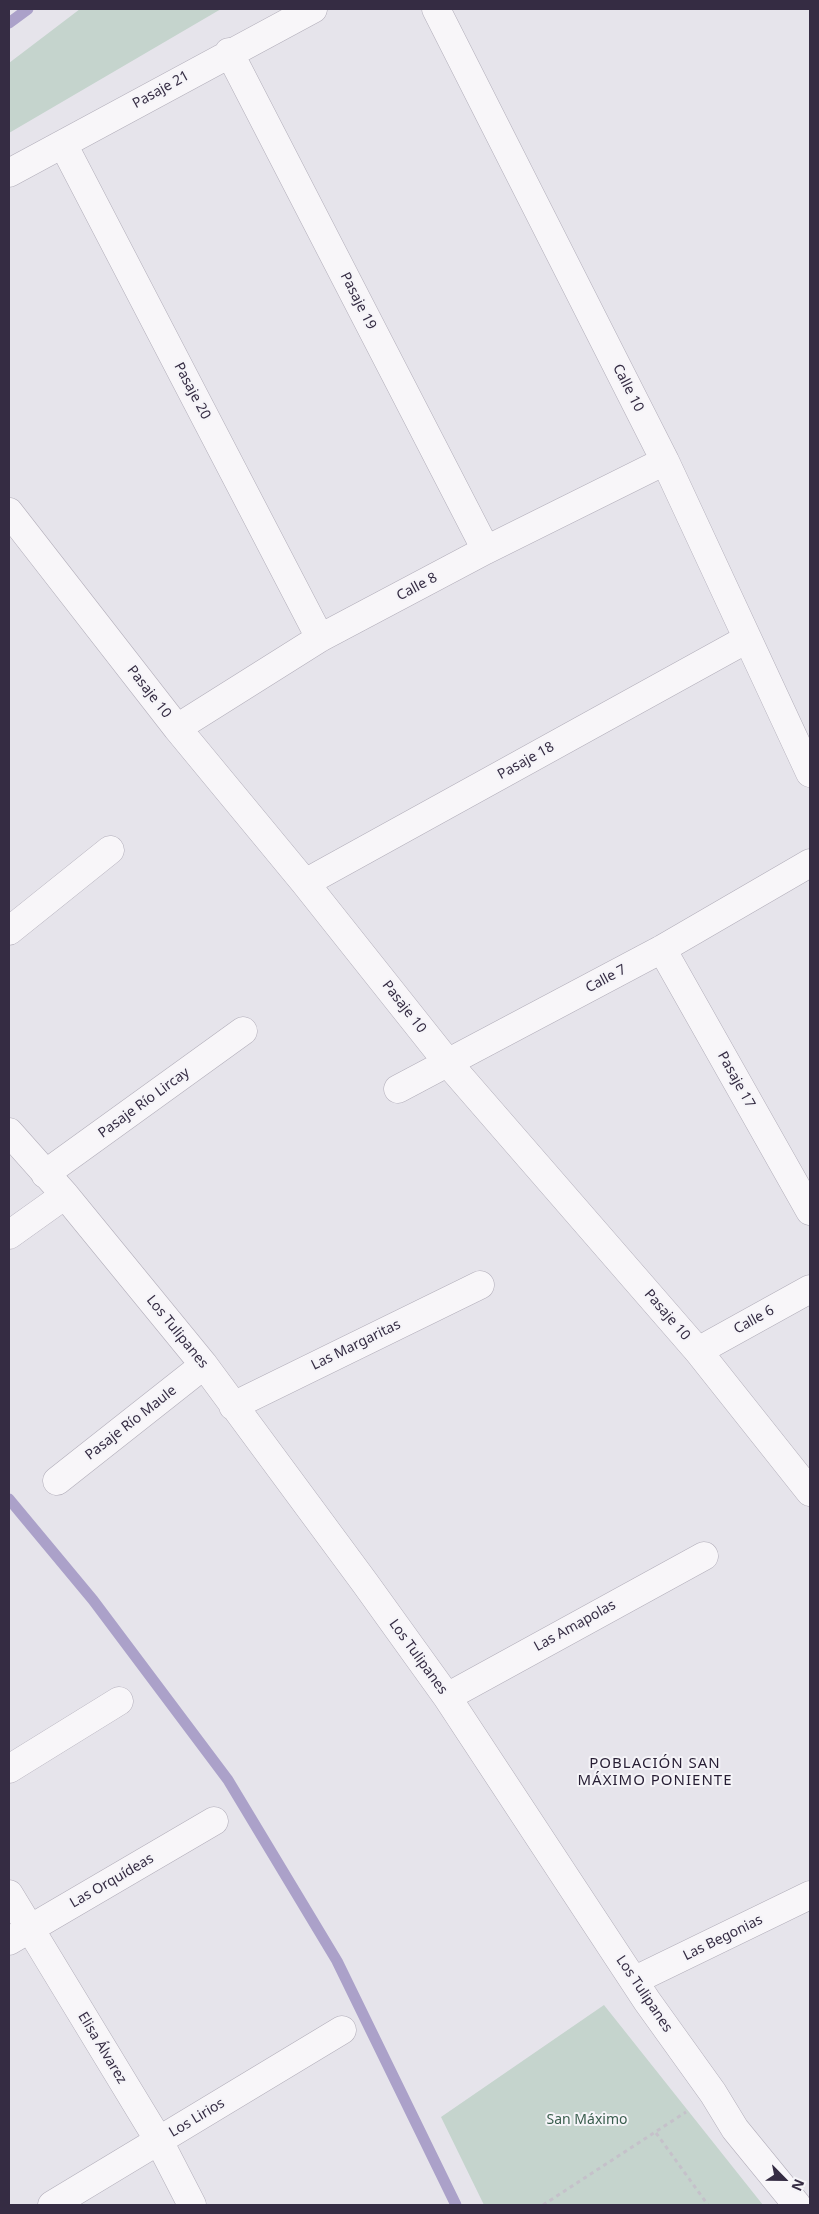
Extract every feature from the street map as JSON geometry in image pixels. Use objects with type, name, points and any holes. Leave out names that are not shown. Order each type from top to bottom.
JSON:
[{"type":"street","name":"Pasaje 21","points":[[9,172],[229,52],[313,9]]},
{"type":"street","name":"Calle 10","points":[[436,9],[665,461],[810,774]]},
{"type":"street","name":"Pasaje 19","points":[[229,52],[486,550]]},
{"type":"street","name":"Pasaje 20","points":[[63,144],[320,638]]},
{"type":"street","name":"Calle 8","points":[[177,728],[320,638],[486,550],[665,461]]},
{"type":"street","name":"Pasaje 10","points":[[9,512],[177,728],[305,883],[448,1063],[698,1351],[810,1492]]},
{"type":"street","name":"Pasaje 18","points":[[305,883],[747,639]]},
{"type":"street","points":[[9,931],[110,850]]},
{"type":"street","name":"Calle 7","points":[[398,1090],[662,949],[810,863]]},
{"type":"street","name":"Pasaje 17","points":[[662,949],[810,1211]]},
{"type":"street","name":"Pasaje Río Lircay","points":[[45,1174],[243,1031]]},
{"type":"street","name":"Los Tulipanes","points":[[9,1132],[65,1195],[204,1365],[232,1406],[447,1697],[635,1980],[647,2001],[713,2093],[735,2129],[797,2205]]},
{"type":"street","points":[[9,1235],[65,1195]]},
{"type":"street","name":"Las Margaritas","points":[[232,1406],[480,1285]]},
{"type":"street","name":"Calle 6","points":[[698,1351],[810,1289]]},
{"type":"street","name":"Pasaje Río Maule","points":[[57,1481],[204,1365]]},
{"type":"street","name":"Las Amapolas","points":[[447,1697],[704,1556]]},
{"type":"street","points":[[9,1769],[119,1701]]},
{"type":"street","name":"Las Orquídeas","points":[[19,1935],[214,1821]]},
{"type":"street","name":"Elisa Álvarez","points":[[9,1894],[19,1935],[159,2141],[192,2205]]},
{"type":"street","name":"Las Begonias","points":[[635,1980],[810,1896]]},
{"type":"street","name":"Los Lirios","points":[[52,2205],[342,2030]]},
{"type":"path","points":[[543,2205],[656,2133],[713,2093]]},
{"type":"path","points":[[656,2133],[708,2205]]},
{"type":"green space","points":[[80,9],[221,9],[9,133],[9,63]]},
{"type":"green space","name":"San Máximo","points":[[604,2005],[763,2205],[484,2205],[441,2117]]},
{"type":"waterway","points":[[9,23],[28,9]]},
{"type":"waterway","points":[[9,1499],[93,1600],[228,1780],[337,1961],[456,2205]]},
{"type":"district","name":"POBLACIÓN SAN MÁXIMO PONIENTE","points":[[655,1772]]}]
